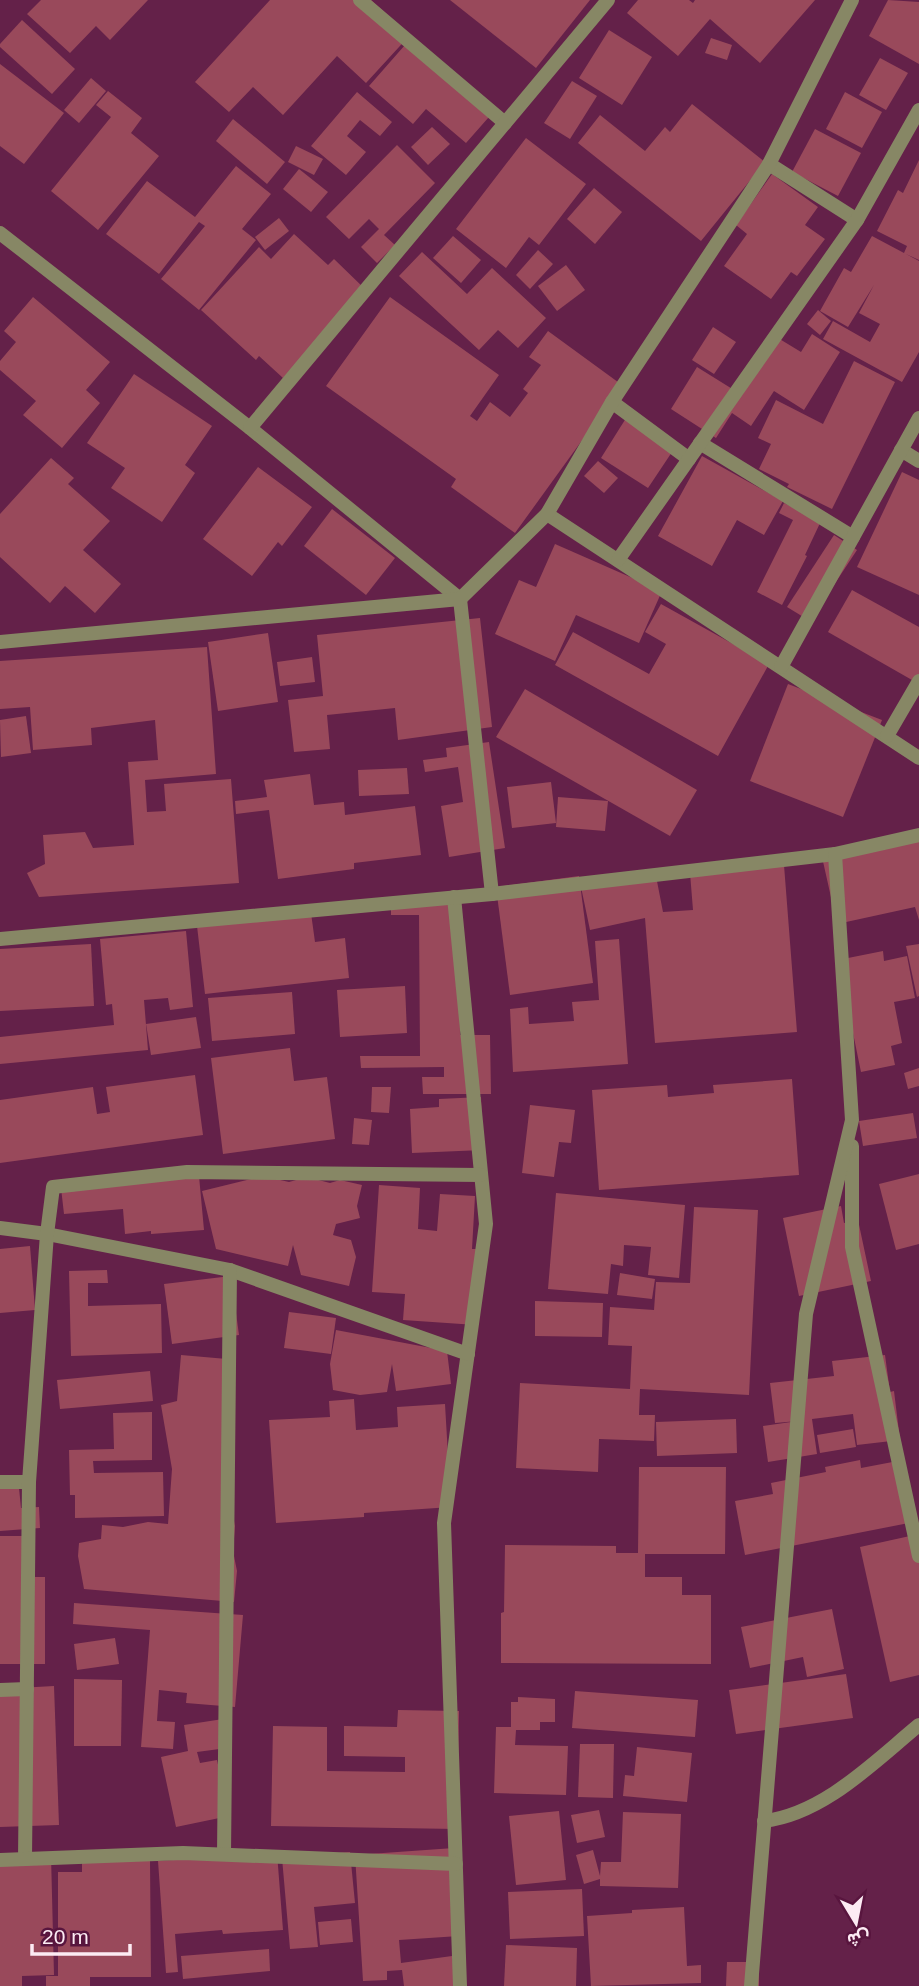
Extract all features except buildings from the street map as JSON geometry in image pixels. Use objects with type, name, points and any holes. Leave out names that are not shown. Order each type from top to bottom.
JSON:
[{"type":"street","points":[[360,0],[506,122]]},
{"type":"street","points":[[250,428],[608,0]]},
{"type":"street","points":[[0,642],[460,599],[547,514],[612,402],[769,164],[852,0]]},
{"type":"street","points":[[618,560],[857,220],[919,110]]},
{"type":"street","points":[[769,164],[857,220]]},
{"type":"street","points":[[0,233],[250,428],[460,599],[492,894]]},
{"type":"street","points":[[612,402],[689,459]]},
{"type":"street","points":[[781,667],[919,418]]},
{"type":"street","points":[[700,443],[853,537]]},
{"type":"street","points":[[901,450],[919,461]]},
{"type":"street","points":[[547,514],[919,758]]},
{"type":"street","points":[[887,736],[919,681]]},
{"type":"street","points":[[0,939],[492,894],[835,854],[919,835]]},
{"type":"street","points":[[835,854],[852,1120],[852,1247],[919,1556]]},
{"type":"street","points":[[454,897],[486,1224],[443,1522],[460,1986]]},
{"type":"street","points":[[751,1986],[806,1314],[852,1120]]},
{"type":"street","points":[[25,1859],[29,1482],[47,1234],[53,1188],[187,1172],[481,1175]]},
{"type":"street","points":[[0,1228],[47,1234],[229,1270],[468,1354]]},
{"type":"street","points":[[224,1854],[229,1270]]},
{"type":"street","points":[[0,1482],[29,1482]]},
{"type":"street","points":[[0,1689],[27,1689]]},
{"type":"street","points":[[764,1821],[781,1819],[819,1801],[855,1778],[919,1725]]},
{"type":"street","points":[[0,1860],[183,1853],[456,1864]]}]
